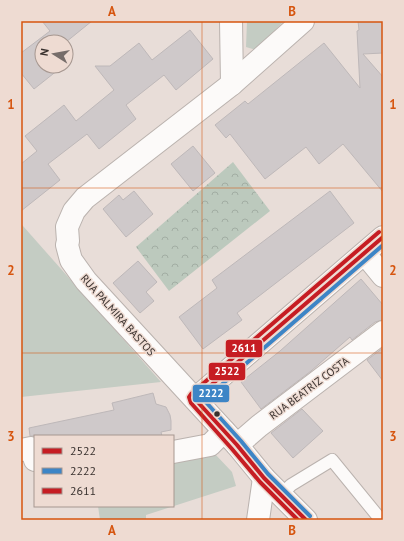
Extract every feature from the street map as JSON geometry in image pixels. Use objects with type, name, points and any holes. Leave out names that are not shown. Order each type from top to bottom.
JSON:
[{"type":"street","points":[[231,21],[232,84]]},
{"type":"street","name":"RUA PALMIRA BASTOS","points":[[303,21],[232,84],[85,198],[74,211],[67,227],[68,241],[66,245],[71,260],[86,281],[195,399],[264,478],[306,520]]},
{"type":"street","points":[[195,399],[383,237]]},
{"type":"street","points":[[365,254],[383,276]]},
{"type":"street","name":"RUA BEATRIZ COSTA","points":[[174,452],[210,445],[259,426],[383,332]]},
{"type":"street","points":[[21,450],[31,448],[34,457]]},
{"type":"street","points":[[258,520],[264,478]]},
{"type":"lane","points":[[281,495],[291,485],[332,460],[381,520]]},
{"type":"shaded area","points":[[247,21],[284,21],[256,50],[246,47]]},
{"type":"shaded area","points":[[21,224],[23,226],[161,382],[21,397]]},
{"type":"shaded area","points":[[214,453],[232,472],[236,486],[174,506],[174,462]]},
{"type":"shaded area","points":[[98,507],[171,507],[146,515],[146,520],[100,520]]},
{"type":"green space","points":[[233,162],[270,211],[169,291],[136,247]]},
{"type":"building","points":[[42,21],[92,21],[74,36],[74,34],[46,34],[50,31]]},
{"type":"building","points":[[358,21],[383,21],[383,53],[363,54],[383,77],[383,192],[343,144],[319,164],[306,147],[265,179],[230,134],[226,138],[215,125],[245,101],[248,104],[324,43],[360,88],[357,31],[359,30]]},
{"type":"building","points":[[190,30],[213,59],[176,90],[164,75],[126,105],[136,119],[99,149],[87,134],[48,164],[60,180],[21,211],[21,164],[37,151],[25,136],[64,105],[76,121],[114,90],[95,66],[110,66],[139,43],[152,60]]},
{"type":"building","points":[[34,43],[34,74],[53,74],[34,89],[21,73],[21,53]]},
{"type":"building","points":[[193,146],[215,173],[193,191],[171,164]]},
{"type":"building","points":[[134,191],[153,214],[126,237],[103,209],[119,195],[123,200]]},
{"type":"building","points":[[330,191],[354,223],[237,313],[242,320],[203,349],[179,317],[217,288],[212,280]]},
{"type":"building","points":[[138,261],[157,282],[146,292],[154,301],[140,313],[113,283]]},
{"type":"building","points":[[361,279],[383,305],[383,320],[375,322],[352,340],[350,337],[311,371],[261,409],[241,382],[280,351]]},
{"type":"building","points":[[383,348],[383,381],[367,360]]},
{"type":"building","points":[[153,393],[156,404],[166,407],[170,415],[171,430],[161,432],[162,435],[30,436],[29,428],[114,410],[112,403]]},
{"type":"building","points":[[302,409],[323,431],[293,458],[271,433]]},
{"type":"transit line","name":"2611","points":[[298,520],[260,482],[191,403],[189,397],[379,232]]},
{"type":"transit line","name":"2522","points":[[306,520],[264,478],[237,445],[195,399],[383,237]]},
{"type":"transit line","name":"2222","points":[[310,516],[268,474],[204,400],[383,245]]}]
